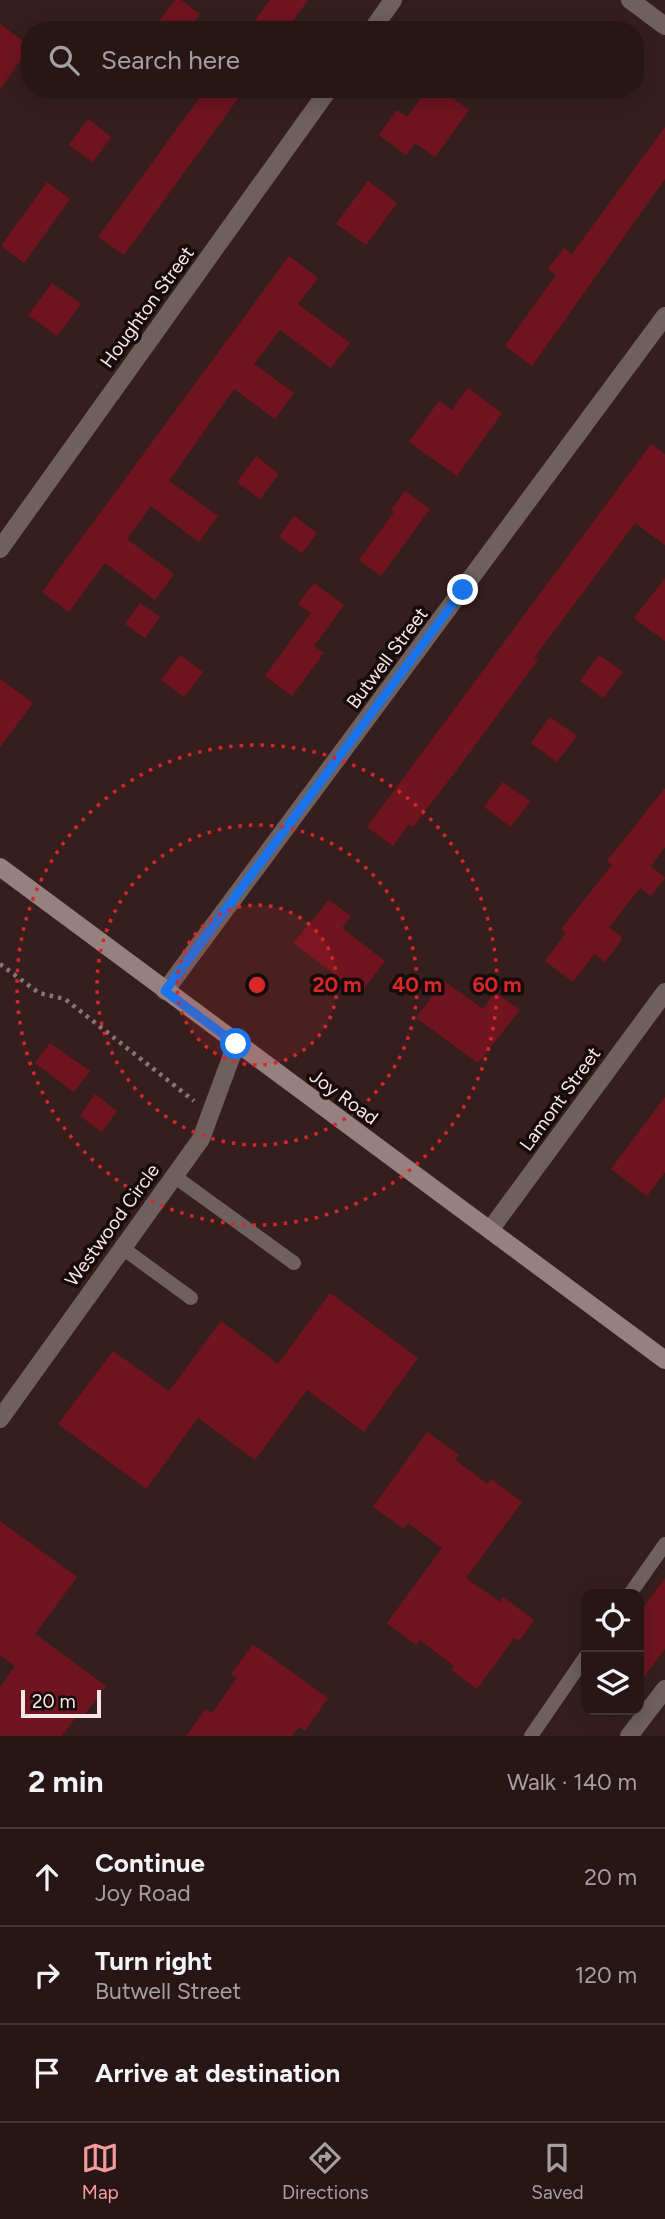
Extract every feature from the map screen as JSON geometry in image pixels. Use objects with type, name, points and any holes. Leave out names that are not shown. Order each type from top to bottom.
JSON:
[{"type":"street","points":[[378,21],[393,0]]},
{"type":"street","points":[[630,0],[665,26]]},
{"type":"street","name":"Houghton Street","points":[[0,550],[323,98]]},
{"type":"street","name":"Butwell Street","points":[[165,991],[665,316]]},
{"type":"street","name":"Joy Road","points":[[0,867],[665,1360]]},
{"type":"street","name":"Lamont Street","points":[[490,1230],[665,992]]},
{"type":"street","name":"Westwood Circle","points":[[0,1419],[201,1139],[236,1044]]},
{"type":"street","points":[[629,1736],[665,1689]]},
{"type":"lane","points":[[174,1175],[294,1263]]},
{"type":"lane","points":[[121,1247],[191,1298]]},
{"type":"lane","points":[[634,1589],[665,1544]]},
{"type":"lane","points":[[531,1736],[581,1663]]},
{"type":"path","points":[[0,964],[39,993],[65,999],[194,1101]]},
{"type":"building","points":[[175,0],[181,0],[200,14],[195,21],[159,21]]},
{"type":"building","points":[[270,0],[308,0],[293,21],[255,21]]},
{"type":"building","points":[[0,24],[21,39],[21,59],[0,90]]},
{"type":"building","points":[[199,98],[238,98],[124,255],[98,237]]},
{"type":"building","points":[[421,98],[453,98],[469,110],[435,157],[415,143],[406,155],[379,135],[397,110],[407,117]]},
{"type":"building","points":[[88,119],[111,137],[93,162],[69,145]]},
{"type":"building","points":[[665,127],[665,179],[532,366],[505,346],[556,275],[548,269],[564,248],[572,254]]},
{"type":"building","points":[[368,181],[397,203],[366,245],[336,224]]},
{"type":"building","points":[[47,182],[70,199],[24,263],[1,246]]},
{"type":"building","points":[[289,256],[318,278],[298,304],[350,343],[331,368],[280,330],[254,364],[294,393],[275,419],[234,389],[169,481],[218,516],[199,542],[151,506],[127,539],[174,574],[155,600],[105,563],[69,612],[42,592]]},
{"type":"building","points":[[52,283],[81,304],[57,336],[28,315]]},
{"type":"building","points":[[468,388],[502,413],[457,476],[409,442],[439,401],[452,410]]},
{"type":"building","points":[[651,444],[665,454],[665,545],[635,523],[534,658],[538,660],[459,767],[413,827],[409,824],[393,846],[367,827]]},
{"type":"building","points":[[256,456],[279,474],[260,499],[237,482]]},
{"type":"building","points":[[405,491],[430,509],[381,576],[359,560],[394,512],[391,510]]},
{"type":"building","points":[[294,516],[317,533],[302,553],[279,537]]},
{"type":"building","points":[[665,578],[665,641],[634,618]]},
{"type":"building","points":[[314,583],[344,605],[314,646],[324,653],[292,696],[265,676],[311,613],[298,604]]},
{"type":"building","points":[[140,603],[160,617],[145,638],[125,624]]},
{"type":"building","points":[[180,655],[203,672],[184,697],[161,680]]},
{"type":"building","points":[[599,655],[623,672],[603,698],[580,681]]},
{"type":"building","points":[[0,679],[33,703],[0,747]]},
{"type":"building","points":[[550,717],[577,736],[557,762],[531,743]]},
{"type":"building","points":[[503,782],[530,801],[511,827],[484,807]]},
{"type":"building","points":[[665,788],[665,847],[651,866],[665,878],[651,896],[640,888],[609,927],[623,938],[605,962],[594,954],[573,982],[545,961],[566,933],[561,929],[612,865],[607,861]]},
{"type":"building","points":[[329,900],[351,916],[342,928],[385,961],[360,994],[293,943]]},
{"type":"building","points":[[444,981],[483,1009],[495,992],[520,1010],[478,1063],[416,1018]]},
{"type":"building","points":[[50,1043],[90,1071],[74,1092],[35,1063]]},
{"type":"building","points":[[95,1094],[117,1111],[102,1132],[80,1116]]},
{"type":"building","points":[[665,1097],[665,1172],[647,1196],[611,1169]]},
{"type":"building","points":[[330,1293],[418,1358],[364,1432],[307,1390],[255,1460],[198,1418],[146,1489],[58,1424],[113,1351],[169,1391],[221,1321],[278,1364]]},
{"type":"building","points":[[427,1432],[459,1455],[455,1460],[488,1484],[491,1479],[522,1502],[466,1578],[500,1602],[503,1597],[534,1620],[519,1641],[514,1638],[477,1689],[451,1670],[454,1666],[420,1640],[416,1645],[387,1623],[442,1548],[408,1523],[404,1529],[373,1507]]},
{"type":"building","points":[[0,1521],[77,1577],[35,1634],[106,1686],[83,1717],[79,1713],[62,1736],[0,1736],[0,1687],[15,1666],[0,1655]]},
{"type":"building","points":[[665,1578],[665,1649],[644,1677],[644,1652],[644,1606]]},
{"type":"building","points":[[253,1644],[328,1698],[305,1731],[299,1727],[292,1736],[186,1736],[206,1709],[212,1713],[237,1678],[231,1674]]},
{"type":"route","points":[[236,1044],[165,991],[463,590]]}]
